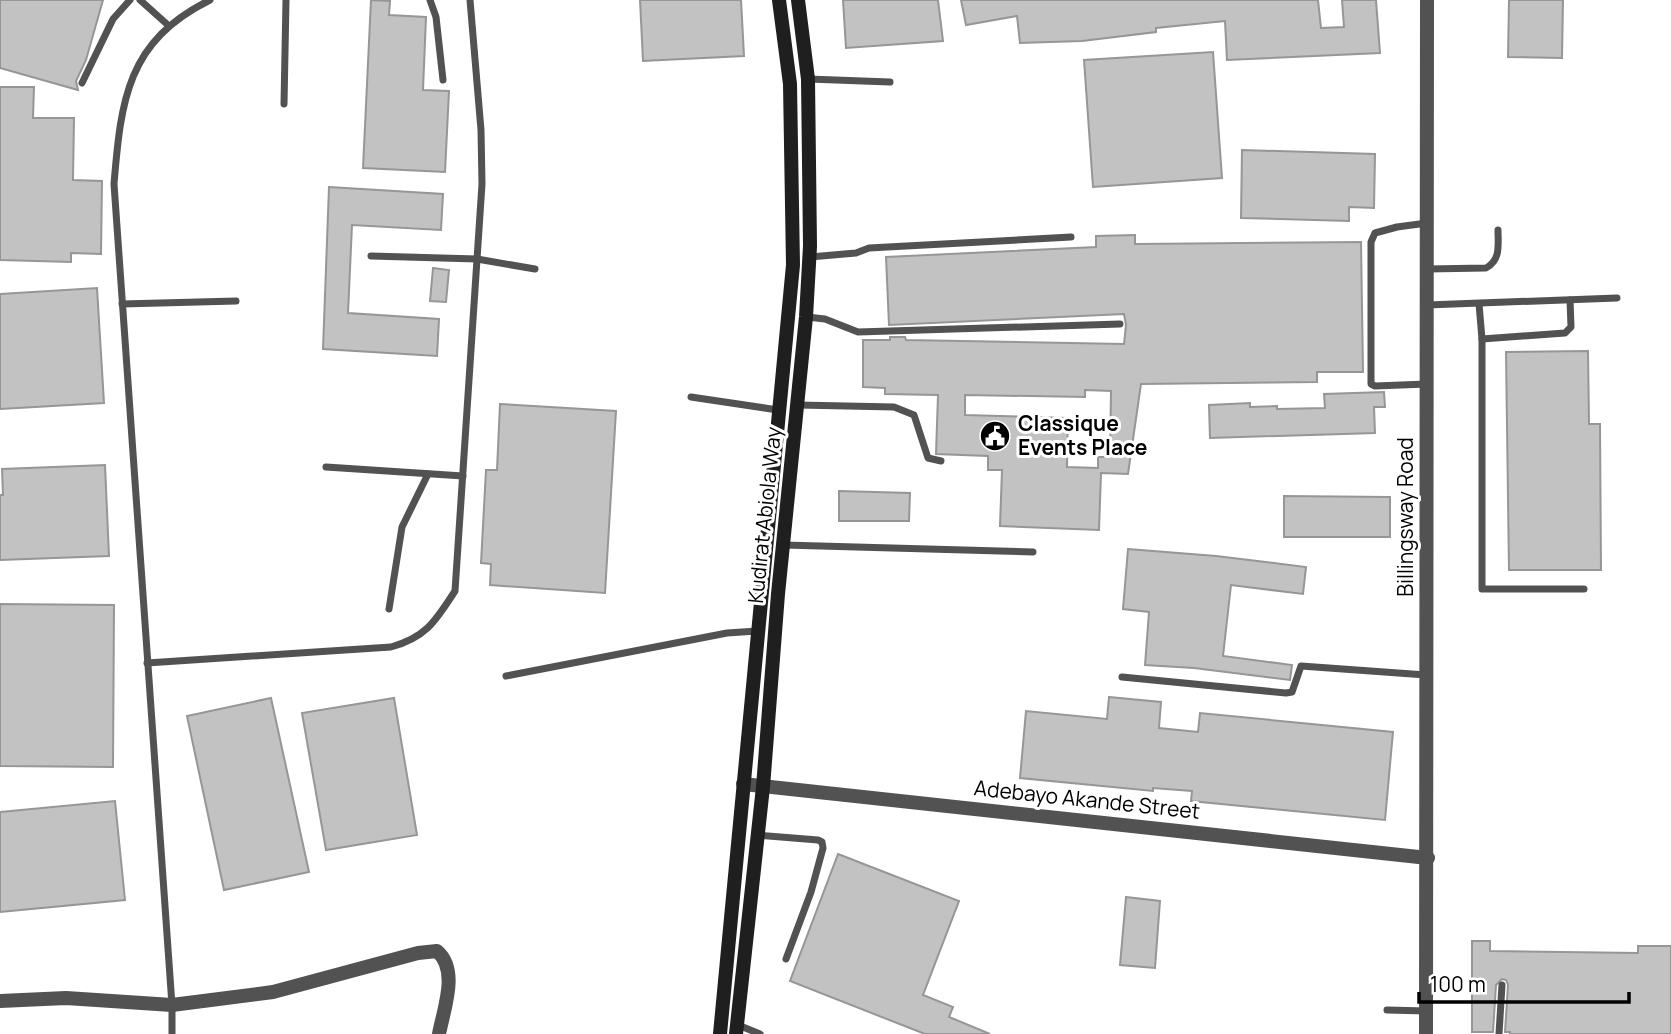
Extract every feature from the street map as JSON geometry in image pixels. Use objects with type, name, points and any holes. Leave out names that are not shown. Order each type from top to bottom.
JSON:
[{"type":"main road","name":"Kudirat Abiola Way","points":[[720,1034],[793,265],[790,84],[779,0]]},
{"type":"main road","name":"Kudirat Abiola Way","points":[[737,1029],[763,787],[783,545],[806,317],[809,257],[808,79],[798,0]]},
{"type":"street","name":"Billingsway Road","points":[[1426,1034],[1427,0]]},
{"type":"street","name":"Adebayo Akande Street","points":[[743,784],[1428,858]]},
{"type":"street","points":[[0,1001],[66,998],[172,1005],[273,992],[418,953],[437,951],[446,958],[450,973],[439,1034]]},
{"type":"lane","points":[[82,83],[113,19],[130,0]]},
{"type":"lane","points":[[140,0],[169,26]]},
{"type":"lane","points":[[172,1034],[114,184],[118,127],[126,91],[138,63],[169,26],[190,10],[210,0]]},
{"type":"lane","points":[[284,104],[286,0]]},
{"type":"lane","points":[[430,0],[436,17],[443,80]]},
{"type":"lane","points":[[147,663],[391,647],[411,642],[430,628],[456,591],[482,184],[481,130],[470,0]]},
{"type":"lane","points":[[808,79],[890,82]]},
{"type":"lane","points":[[1427,223],[1375,233],[1371,242],[1370,354],[1370,380],[1375,386],[1427,384]]},
{"type":"lane","points":[[1427,269],[1486,268],[1498,257],[1498,230]]},
{"type":"lane","points":[[809,257],[856,253],[869,248],[1071,237]]},
{"type":"lane","points":[[372,256],[477,259],[535,269]]},
{"type":"lane","points":[[1426,305],[1617,298]]},
{"type":"lane","points":[[1482,338],[1565,333],[1571,327],[1570,300]]},
{"type":"lane","points":[[122,303],[236,301]]},
{"type":"lane","points":[[1479,304],[1482,338],[1482,589],[1584,589]]},
{"type":"lane","points":[[806,317],[825,319],[858,332],[1121,324]]},
{"type":"lane","points":[[691,397],[778,410]]},
{"type":"lane","points":[[798,405],[894,407],[914,415],[928,458],[941,461]]},
{"type":"lane","points":[[326,467],[463,476]]},
{"type":"lane","points":[[389,609],[402,527],[428,474]]},
{"type":"lane","points":[[783,545],[1033,552]]},
{"type":"lane","points":[[506,676],[727,633],[757,631]]},
{"type":"lane","points":[[1122,677],[1286,693],[1292,692],[1301,666],[1427,675]]},
{"type":"lane","points":[[756,835],[822,842],[823,848],[811,892],[786,959]]},
{"type":"lane","points":[[1499,1034],[1502,985]]},
{"type":"lane","points":[[1387,1010],[1427,1011]]},
{"type":"lane","points":[[737,1029],[760,1034]]},
{"type":"building","points":[[0,0],[103,0],[86,60],[76,81],[78,90],[0,68]]},
{"type":"building","points":[[371,0],[390,1],[389,15],[426,17],[423,90],[449,91],[445,172],[363,168]]},
{"type":"building","points":[[640,0],[741,0],[744,56],[643,61]]},
{"type":"building","points":[[843,0],[938,0],[943,41],[846,48]]},
{"type":"building","points":[[961,0],[1318,0],[1321,28],[1344,27],[1342,0],[1376,0],[1380,53],[1227,60],[1225,21],[1156,28],[1156,32],[1082,41],[1020,43],[1017,16],[966,25]]},
{"type":"building","points":[[1509,0],[1563,0],[1562,58],[1508,57]]},
{"type":"building","points":[[1213,52],[1222,178],[1093,187],[1084,60]]},
{"type":"building","points":[[0,87],[34,87],[33,118],[74,118],[73,180],[102,181],[101,254],[71,253],[71,262],[0,260]]},
{"type":"building","points":[[1242,150],[1375,154],[1374,208],[1349,207],[1349,221],[1241,218]]},
{"type":"building","points":[[329,187],[443,194],[441,230],[352,225],[348,313],[439,319],[437,356],[323,349]]},
{"type":"building","points":[[1135,235],[1135,244],[1361,242],[1363,372],[1317,372],[1317,382],[1141,384],[1128,474],[1101,473],[1099,530],[1000,526],[1002,470],[988,470],[988,456],[936,454],[938,395],[885,394],[885,388],[863,387],[863,340],[905,337],[906,340],[1124,344],[1124,314],[889,325],[886,257],[1096,247],[1096,236]],"holes":[[[1085,390],[1111,391],[1110,457],[1098,457],[1098,468],[1067,467],[1068,418],[965,415],[965,395],[1085,397]]]},
{"type":"building","points":[[433,268],[449,270],[446,302],[430,301]]},
{"type":"building","points":[[97,288],[104,403],[0,409],[0,294]]},
{"type":"building","points":[[1588,351],[1589,424],[1600,424],[1601,570],[1509,570],[1506,352]]},
{"type":"building","points":[[1384,392],[1385,407],[1374,407],[1375,433],[1210,438],[1209,405],[1250,403],[1250,407],[1277,406],[1277,409],[1325,408],[1324,394]]},
{"type":"building","points":[[500,404],[616,411],[605,593],[490,585],[491,564],[481,563],[486,470],[497,470]]},
{"type":"building","points":[[105,465],[109,556],[0,560],[2,469]]},
{"type":"building","points":[[839,491],[910,493],[909,521],[839,521]]},
{"type":"building","points":[[1284,496],[1390,497],[1390,537],[1284,537]]},
{"type":"building","points":[[1128,549],[1306,567],[1303,594],[1231,585],[1223,656],[1292,665],[1290,680],[1145,665],[1149,612],[1123,609]]},
{"type":"building","points":[[0,604],[114,605],[113,767],[0,766]]},
{"type":"building","points":[[1109,697],[1161,702],[1159,728],[1198,732],[1200,713],[1393,732],[1385,820],[1191,801],[1192,791],[1153,788],[1153,791],[1020,778],[1026,711],[1107,719]]},
{"type":"building","points":[[271,698],[309,872],[224,890],[187,716]]},
{"type":"building","points":[[394,698],[417,835],[326,850],[302,713]]},
{"type":"building","points":[[115,801],[125,900],[0,912],[0,812]]},
{"type":"building","points":[[838,854],[959,901],[923,995],[953,1007],[949,1017],[990,1034],[925,1034],[790,981]]},
{"type":"building","points":[[1126,897],[1160,901],[1155,968],[1120,965]]},
{"type":"building","points":[[1472,941],[1490,941],[1490,951],[1638,953],[1638,946],[1671,946],[1671,1034],[1510,1034],[1505,1032],[1508,985],[1506,980],[1502,979],[1496,985],[1493,1032],[1472,1032]]},
{"type":"place","name":"Classique Events Place","points":[[995,436]]}]
